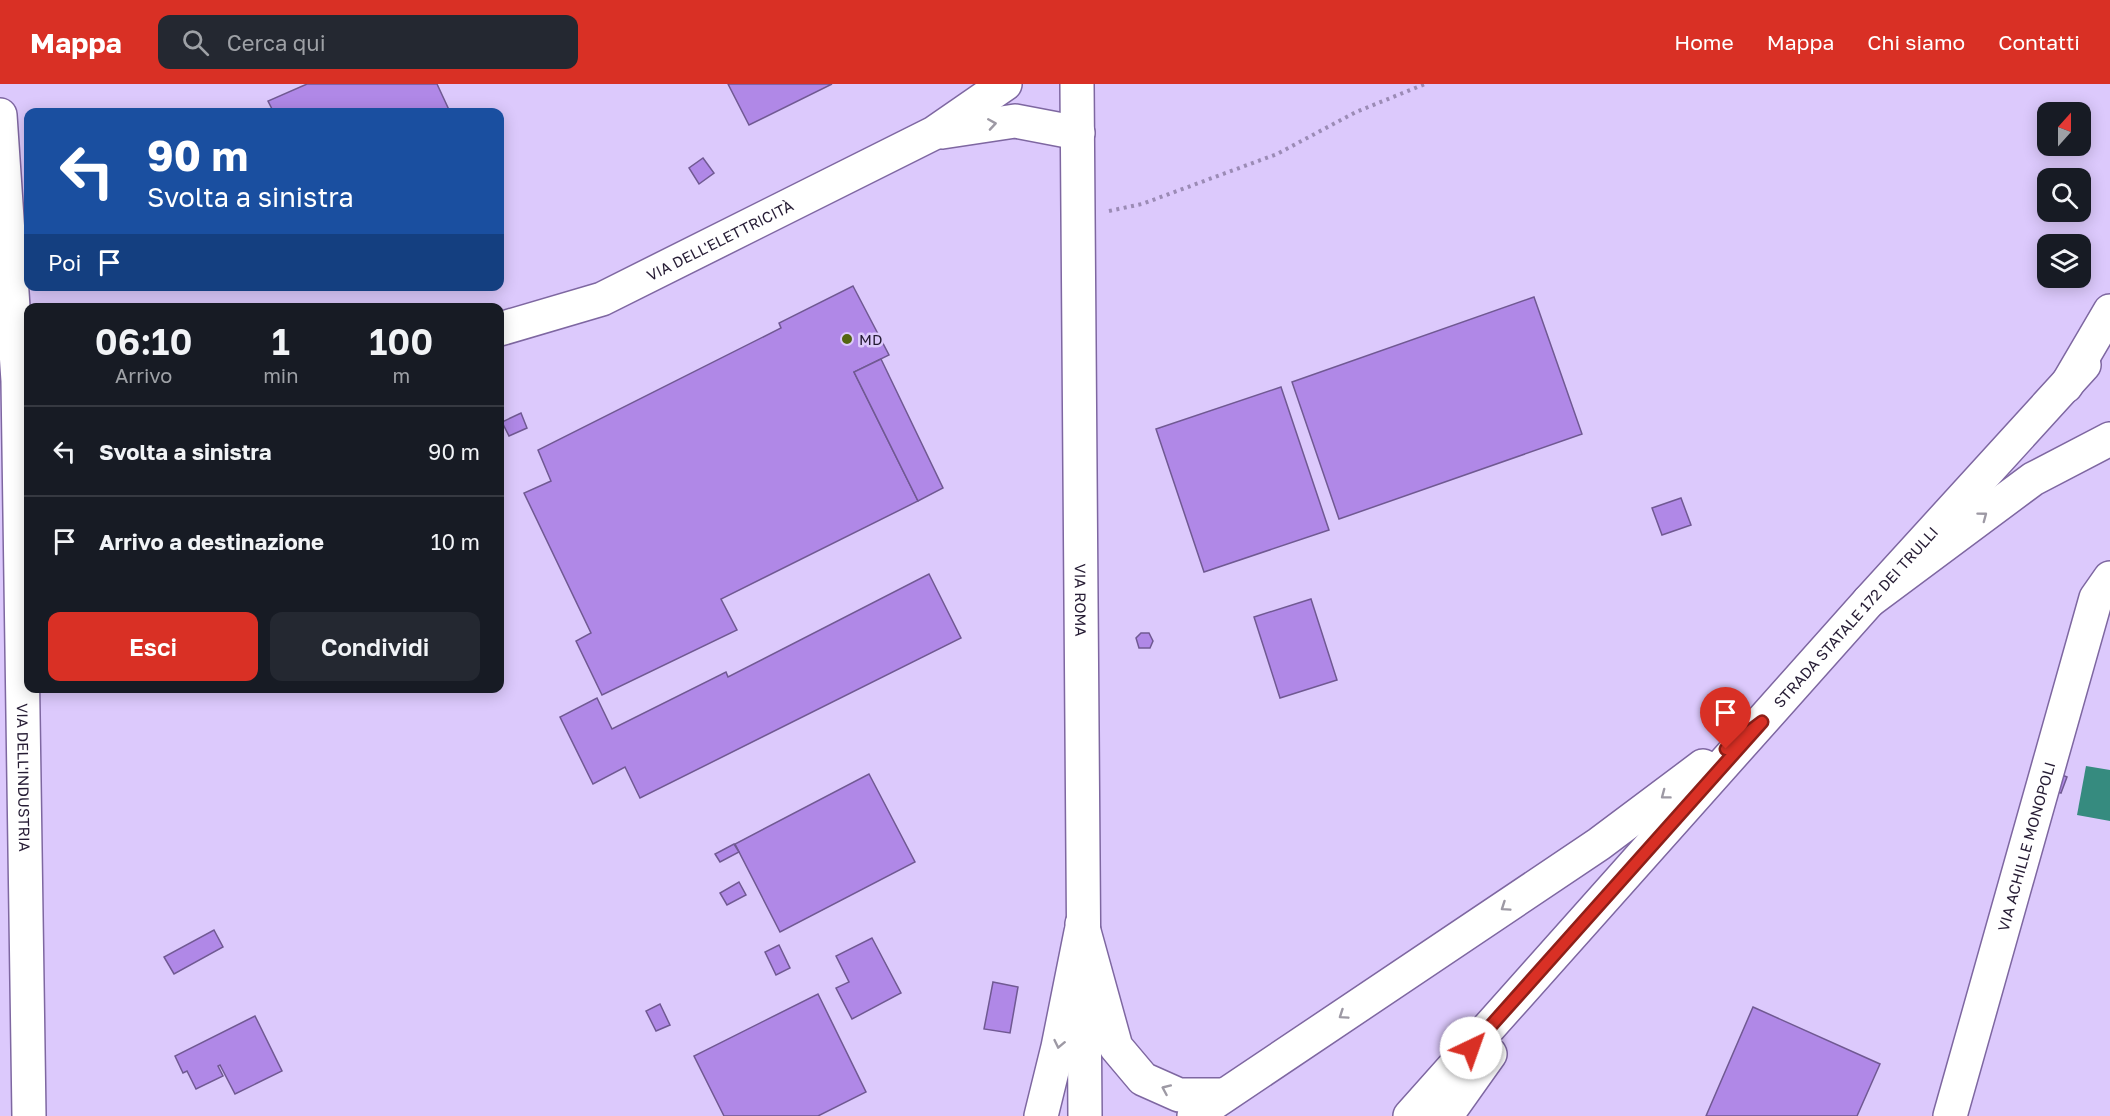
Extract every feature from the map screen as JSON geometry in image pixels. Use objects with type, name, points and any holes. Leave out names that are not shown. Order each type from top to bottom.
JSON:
[{"type":"main road","name":"VIA DELL'ELETTRICITÀ","points":[[504,327],[602,299],[934,133],[1005,84]]},
{"type":"main road","name":"VIA ROMA","points":[[1077,84],[1085,1116]]},
{"type":"main road","name":"VIA DELL'INDUSTRIA","points":[[0,115],[23,381],[24,504]]},
{"type":"main road","name":"VIA DELL'ELETTRICITÀ","points":[[934,133],[1015,121],[1078,133]]},
{"type":"main road","points":[[2066,386],[2110,311]]},
{"type":"main road","name":"STRADA STATALE 172 DEI TRULLI","points":[[1410,1116],[1869,602],[2066,386],[2110,334]]},
{"type":"main road","points":[[1869,602],[2033,479],[2110,439]]},
{"type":"main road","name":"VIA ACHILLE MONOPOLI","points":[[1950,1116],[2096,598],[2110,578]]},
{"type":"main road","name":"VIA DELL'INDUSTRIA","points":[[26,693],[29,1116]]},
{"type":"main road","points":[[1194,1116],[1599,844],[1762,722]]},
{"type":"main road","points":[[1446,1116],[1593,911]]},
{"type":"main road","points":[[1082,924],[1116,1047],[1143,1078],[1179,1095],[1224,1095]]},
{"type":"main road","points":[[1041,1116],[1058,1047],[1082,924]]},
{"type":"path","points":[[1079,218],[1142,204],[1220,177],[1277,154],[1356,112],[1425,84]]},
{"type":"shaded area","points":[[2086,766],[2110,770],[2110,821],[2077,815]]},
{"type":"building","points":[[307,84],[437,84],[448,108],[272,108],[268,101]]},
{"type":"building","points":[[728,84],[832,84],[749,125]]},
{"type":"building","points":[[703,158],[714,173],[699,184],[689,168]]},
{"type":"building","points":[[853,286],[889,355],[854,372],[918,501],[721,599],[737,630],[602,695],[576,641],[591,633],[524,493],[551,481],[538,450],[781,328],[779,323]]},
{"type":"building","points":[[1534,297],[1582,434],[1339,519],[1292,382]]},
{"type":"building","points":[[881,359],[943,488],[918,501],[854,372]]},
{"type":"building","points":[[1281,387],[1329,530],[1204,572],[1156,429]]},
{"type":"building","points":[[521,413],[527,428],[509,436],[504,421]]},
{"type":"building","points":[[1681,498],[1691,525],[1662,535],[1652,508]]},
{"type":"building","points":[[929,574],[961,638],[640,798],[625,767],[593,784],[560,717],[597,698],[612,729],[726,672],[728,677]]},
{"type":"building","points":[[1311,599],[1337,680],[1280,698],[1254,617]]},
{"type":"building","points":[[1141,633],[1149,633],[1153,641],[1150,648],[1139,648],[1136,638]]},
{"type":"building","points":[[2049,770],[2067,777],[2061,793],[2045,788]]},
{"type":"building","points":[[869,774],[915,862],[780,932],[735,844]]},
{"type":"building","points":[[734,844],[739,852],[720,862],[715,854]]},
{"type":"building","points":[[739,882],[746,895],[727,905],[720,893]]},
{"type":"building","points":[[214,930],[223,947],[174,974],[164,957]]},
{"type":"building","points":[[872,938],[901,993],[852,1019],[836,988],[849,982],[836,956]]},
{"type":"building","points":[[779,945],[790,968],[776,975],[765,952]]},
{"type":"building","points":[[993,982],[1018,987],[1010,1033],[984,1029]]},
{"type":"building","points":[[818,994],[866,1092],[818,1116],[724,1116],[694,1056]]},
{"type":"building","points":[[660,1004],[670,1025],[656,1031],[646,1011]]},
{"type":"building","points":[[1753,1007],[1880,1064],[1857,1116],[1706,1116]]},
{"type":"building","points":[[255,1016],[282,1071],[235,1094],[220,1065],[218,1066],[223,1076],[196,1089],[187,1071],[183,1073],[175,1056]]},
{"type":"place","name":"MD","points":[[847,339]]},
{"type":"route","points":[[1471,1048],[1762,722],[1726,749]]}]
